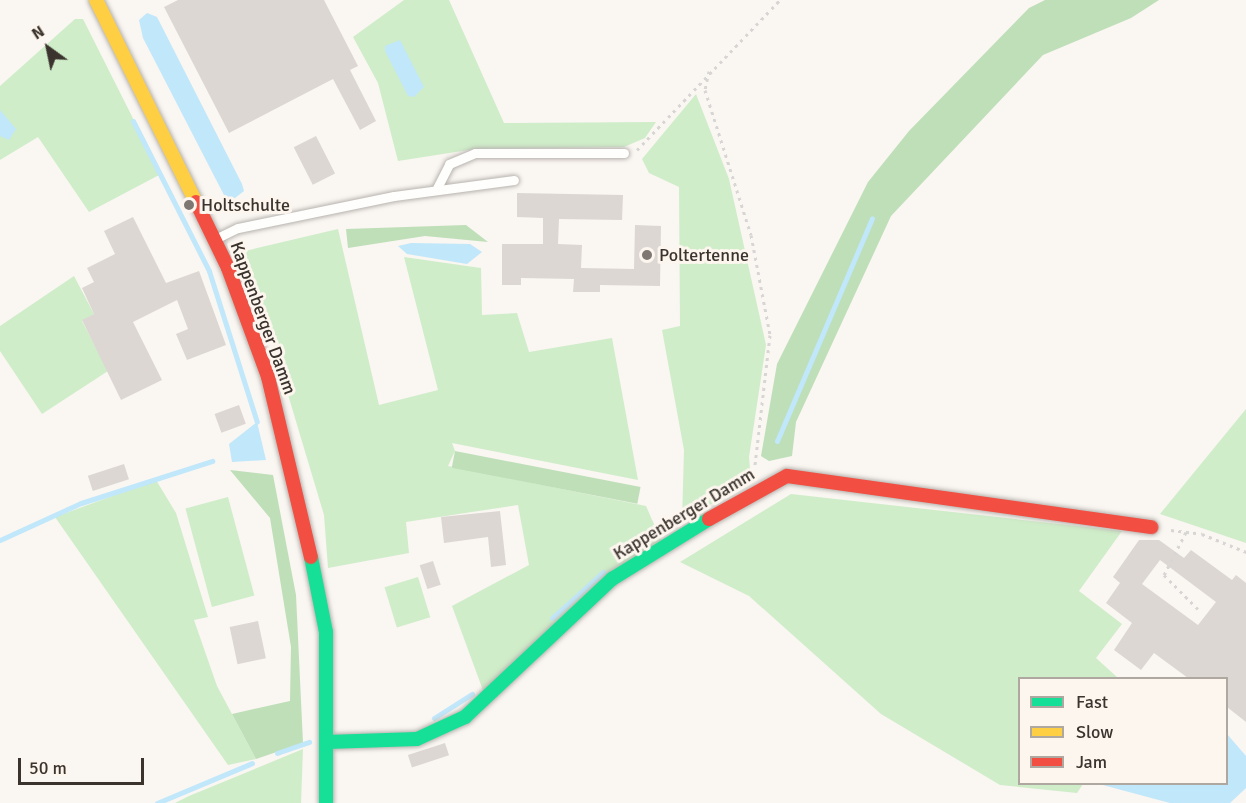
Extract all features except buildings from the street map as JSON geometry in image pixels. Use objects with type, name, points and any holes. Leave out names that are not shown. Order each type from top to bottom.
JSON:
[{"type":"street","name":"Kappenberger Damm","points":[[96,0],[215,239],[268,377],[318,577],[326,632],[326,803]]},
{"type":"street","name":"Kappenberger Damm","points":[[327,742],[417,739],[465,717],[612,579],[762,486],[787,477],[813,476],[1151,527]]},
{"type":"lane","points":[[436,189],[449,164],[475,153],[624,153]]},
{"type":"lane","points":[[215,239],[238,228],[436,189],[514,180]]},
{"type":"path","points":[[624,153],[647,142],[709,71],[780,0]]},
{"type":"path","points":[[709,71],[705,90],[751,235],[770,335],[755,434],[762,486]]},
{"type":"path","points":[[1151,527],[1186,532],[1246,552]]},
{"type":"path","points":[[1186,532],[1164,575],[1198,609]]},
{"type":"green space","points":[[404,0],[449,0],[504,123],[656,122],[645,138],[624,147],[475,149],[398,161],[378,83],[353,37]]},
{"type":"green space","points":[[1045,0],[1159,0],[1131,18],[1043,55],[891,216],[796,422],[792,456],[769,461],[761,456],[777,364],[868,182],[909,131],[1029,8]]},
{"type":"green space","points":[[75,19],[83,19],[161,174],[89,212],[38,137],[0,160],[0,86]]},
{"type":"green space","points":[[696,94],[729,179],[766,345],[749,457],[751,480],[682,522],[684,450],[662,330],[680,326],[679,187],[649,173],[642,159]]},
{"type":"green space","points":[[466,225],[488,242],[425,236],[348,248],[346,229]]},
{"type":"green space","points":[[338,229],[379,405],[438,390],[404,257],[481,268],[482,315],[517,313],[529,352],[612,338],[638,480],[452,443],[455,451],[448,466],[646,506],[661,540],[484,693],[452,606],[529,565],[518,505],[406,522],[409,553],[328,568],[324,515],[245,251]]},
{"type":"green space","points":[[74,276],[94,314],[82,321],[108,371],[42,414],[0,351],[0,326]]},
{"type":"green space","points":[[1246,409],[1246,543],[1160,514]]},
{"type":"green space","points":[[455,451],[641,487],[637,504],[452,468]]},
{"type":"green space","points":[[230,470],[273,475],[296,595],[303,743],[256,759],[232,714],[290,701],[291,647],[270,518]]},
{"type":"green space","points":[[156,480],[176,513],[208,617],[194,620],[217,686],[256,759],[228,765],[55,517]]},
{"type":"green space","points":[[791,494],[1122,531],[1079,591],[1122,624],[1096,658],[1117,677],[1018,677],[1018,785],[1082,785],[1077,793],[1000,785],[881,714],[749,596],[680,562]]},
{"type":"green space","points":[[228,497],[254,596],[212,607],[185,508]]},
{"type":"green space","points":[[418,577],[430,617],[397,627],[385,587]]},
{"type":"green space","points":[[303,749],[301,803],[175,803],[189,796]]},
{"type":"water","points":[[147,13],[157,17],[242,184],[244,191],[235,198],[225,197],[143,38],[139,20]]},
{"type":"water","points":[[400,40],[424,87],[414,97],[408,96],[385,51],[385,46]]},
{"type":"water","points":[[0,110],[16,129],[9,140],[0,136]]},
{"type":"water","points":[[411,243],[470,244],[482,252],[467,264],[407,254],[398,246]]},
{"type":"water","points":[[257,422],[266,460],[232,462],[229,444]]},
{"type":"water","points":[[1228,735],[1246,756],[1246,788],[1230,803],[1170,803],[1103,785],[1228,785]]},
{"type":"waterway","points":[[133,121],[209,271],[257,422]]},
{"type":"waterway","points":[[777,441],[872,218]]},
{"type":"waterway","points":[[0,540],[81,503],[212,461]]},
{"type":"waterway","points":[[552,618],[603,572]]},
{"type":"waterway","points":[[434,718],[472,694]]},
{"type":"waterway","points":[[277,753],[309,742]]},
{"type":"waterway","points":[[157,803],[252,763]]},
{"type":"traffic: fast","points":[[327,742],[417,739],[465,717],[612,579],[709,519]]},
{"type":"traffic: fast","points":[[311,557],[326,632],[326,803]]},
{"type":"traffic: slow","points":[[96,0],[196,202]]},
{"type":"traffic: jam","points":[[196,202],[228,268],[268,377],[311,557]]},
{"type":"traffic: jam","points":[[709,519],[787,476],[1151,527]]},
{"type":"place","name":"Holtschulte","points":[[189,205]]},
{"type":"place","name":"Poltertenne","points":[[647,255]]}]
